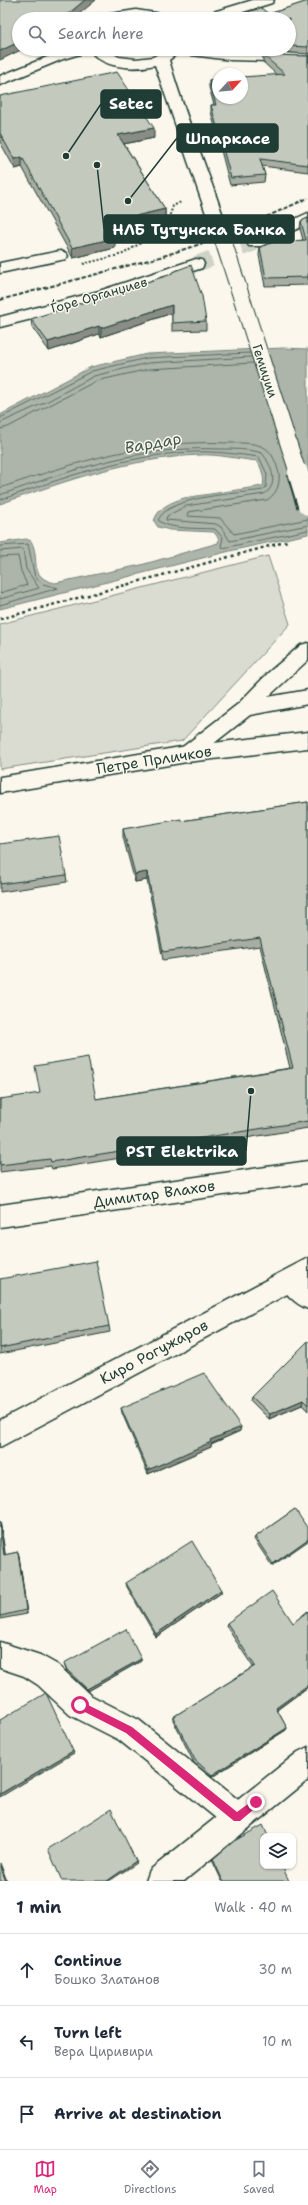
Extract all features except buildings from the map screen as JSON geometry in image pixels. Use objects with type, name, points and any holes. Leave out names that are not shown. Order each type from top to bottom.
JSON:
[{"type":"street","points":[[121,12],[138,0]]},
{"type":"street","points":[[228,12],[267,0]]},
{"type":"street","points":[[0,81],[58,56]]},
{"type":"street","points":[[106,56],[125,62],[144,62],[161,59],[166,56]]},
{"type":"street","points":[[231,56],[308,58]]},
{"type":"street","name":"Гемиџии","points":[[161,59],[171,97],[207,188],[308,505]]},
{"type":"street","points":[[255,244],[308,218]]},
{"type":"street","points":[[0,268],[60,256]]},
{"type":"street","name":"Ѓоре Органџиев","points":[[0,322],[105,295],[196,264]]},
{"type":"street","name":"Петре Прличков","points":[[0,785],[187,754],[308,740]]},
{"type":"street","name":"Димитар Влахов","points":[[0,1216],[308,1172]]},
{"type":"street","name":"Киро Рогужаров","points":[[0,1434],[299,1275]]},
{"type":"street","points":[[161,1881],[308,1762]]},
{"type":"lane","points":[[187,754],[245,709],[276,677],[308,650]]},
{"type":"lane","points":[[245,709],[308,697]]},
{"type":"lane","points":[[299,1275],[308,1298]]},
{"type":"lane","points":[[0,1655],[30,1665],[48,1674],[80,1705],[129,1730],[237,1818]]},
{"type":"path","points":[[60,256],[70,267],[123,254],[166,226],[173,206],[207,188]]},
{"type":"path","points":[[0,619],[288,540]]},
{"type":"shaded area","points":[[268,556],[290,624],[182,741],[0,769],[0,624]]},
{"type":"water","name":"Вардар","points":[[284,348],[308,349],[308,534],[234,550],[0,609],[0,543],[26,539],[31,541],[34,547],[38,572],[46,580],[55,583],[141,565],[218,543],[219,539],[214,532],[170,530],[158,527],[154,521],[159,512],[166,506],[184,498],[263,486],[263,480],[260,466],[257,461],[207,455],[174,457],[98,472],[0,504],[0,415],[91,367],[147,354]]},
{"type":"tunnel","points":[[196,264],[255,243]]},
{"type":"railway","points":[[0,300],[160,257],[222,237],[308,198]]},
{"type":"place","name":"Setec","points":[[66,156]]},
{"type":"place","name":"НЛБ Тутунска Банка","points":[[97,165]]},
{"type":"place","name":"Шпаркасе","points":[[128,201]]},
{"type":"place","name":"PST Elektrika","points":[[251,1091]]},
{"type":"route","points":[[80,1705],[129,1730],[237,1818],[256,1802]]}]
